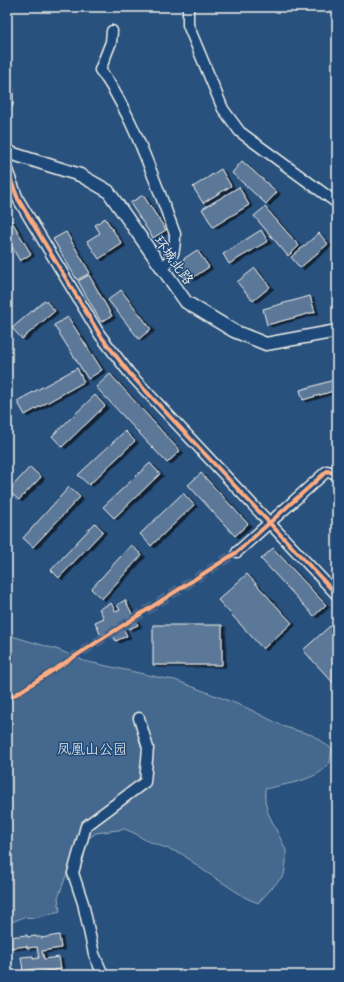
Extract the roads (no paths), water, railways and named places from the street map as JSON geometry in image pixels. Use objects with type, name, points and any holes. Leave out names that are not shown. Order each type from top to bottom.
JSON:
[{"type":"main road","name":"环城北路","points":[[7,152],[80,175],[108,192],[186,302],[234,331],[266,344],[337,331]]},
{"type":"street","points":[[188,7],[188,25],[223,109],[240,132],[337,203]]},
{"type":"street","points":[[112,31],[111,42],[100,70],[113,89],[142,145],[175,234],[175,247],[171,258],[162,269]]},
{"type":"street","points":[[7,88],[7,104]]},
{"type":"street","points":[[7,170],[18,199],[100,336],[130,374],[337,595]]},
{"type":"street","points":[[237,552],[327,471],[337,474]]},
{"type":"street","points":[[103,975],[94,954],[83,903],[73,873],[86,826],[146,782],[148,748],[138,718]]},
{"type":"tunnel","points":[[7,700],[237,552]]},
{"type":"park label","name":"凤凰山公园","points":[[92,749]]}]
